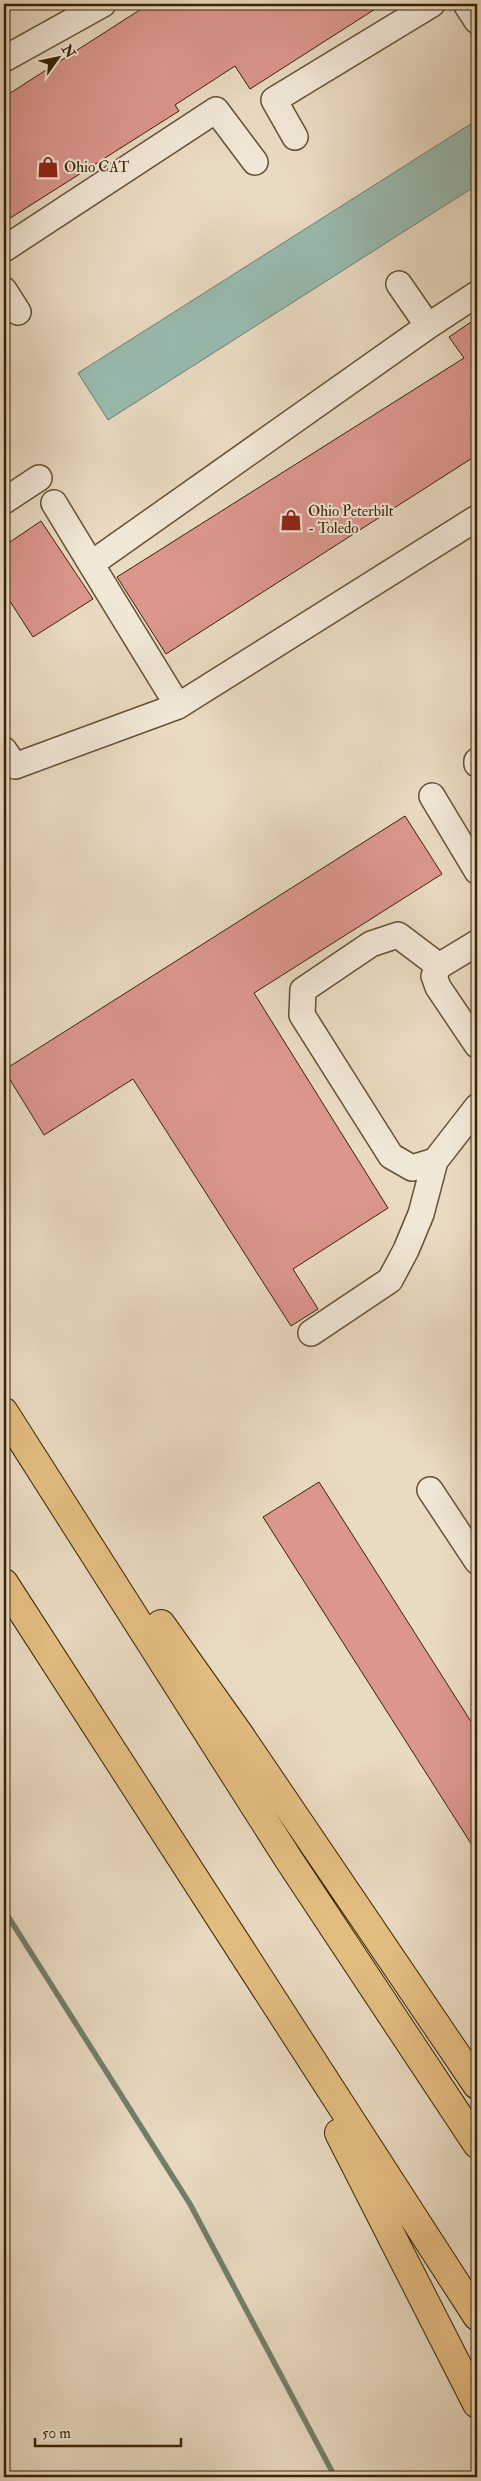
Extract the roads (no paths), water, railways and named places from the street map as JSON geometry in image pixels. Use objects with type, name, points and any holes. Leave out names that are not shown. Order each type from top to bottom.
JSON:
[{"type":"highway","points":[[4,1402],[239,1734],[477,2085]]},
{"type":"highway","points":[[4,1412],[294,1868],[477,2144]]},
{"type":"highway","points":[[4,1583],[477,2316]]},
{"type":"highway","points":[[203,1892],[356,2164],[477,2404]]},
{"type":"lane","points":[[4,59],[103,4]]},
{"type":"lane","points":[[295,137],[274,100],[432,4]]},
{"type":"lane","points":[[466,4],[477,21]]},
{"type":"lane","points":[[4,249],[216,110],[255,162]]},
{"type":"lane","points":[[399,284],[428,326]]},
{"type":"lane","points":[[4,290],[18,312]]},
{"type":"lane","points":[[91,564],[428,326],[477,294]]},
{"type":"lane","points":[[4,501],[39,478]]},
{"type":"lane","points":[[54,503],[178,706]]},
{"type":"lane","points":[[4,750],[15,766],[178,706],[477,518]]},
{"type":"lane","points":[[432,796],[477,871]]},
{"type":"lane","points":[[435,1161],[412,1168],[391,1156],[302,1015],[303,990],[371,944],[398,935],[439,966]]},
{"type":"lane","points":[[477,943],[439,966],[434,976],[438,987],[477,1045]]},
{"type":"lane","points":[[311,1333],[390,1280],[406,1250],[421,1214],[435,1161],[477,1107]]},
{"type":"lane","points":[[430,1490],[477,1561]]},
{"type":"water","points":[[477,120],[477,185],[108,420],[78,373]]},
{"type":"waterway","points":[[4,1910],[190,2204],[335,2477]]},
{"type":"place","name":"Ohio CAT","points":[[48,167]]},
{"type":"place","name":"Ohio Peterbilt - Toledo","points":[[291,520]]}]
